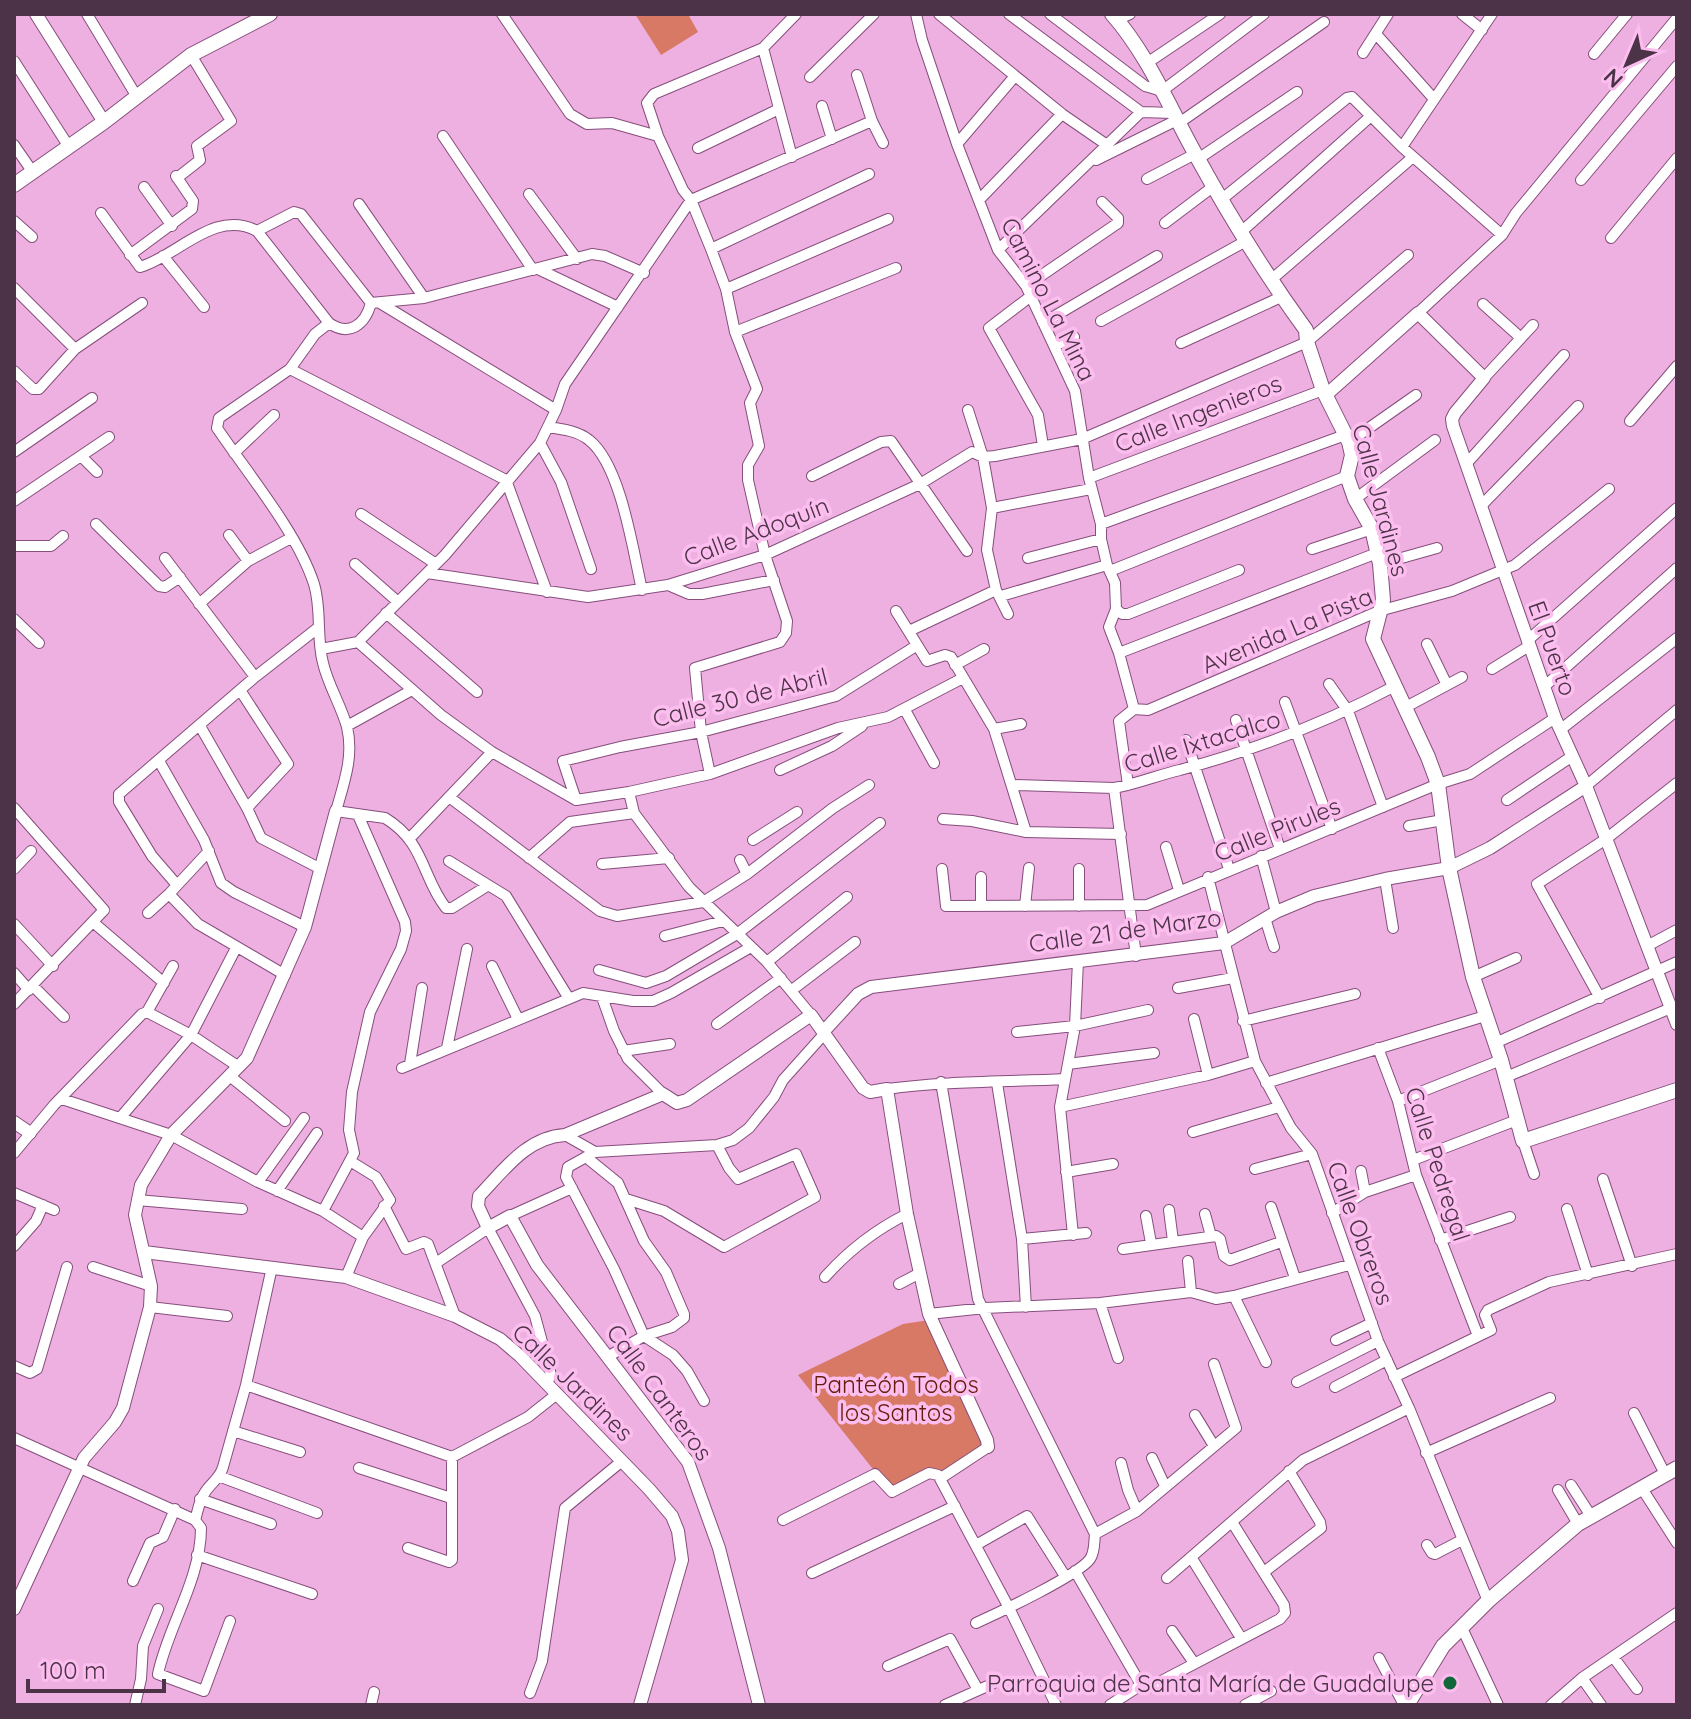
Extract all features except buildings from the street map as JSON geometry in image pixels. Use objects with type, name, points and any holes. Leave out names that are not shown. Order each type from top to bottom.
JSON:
[{"type":"main road","points":[[14,185],[104,122],[191,55],[270,14]]},
{"type":"main road","name":"Calle Jardines","points":[[1120,16],[1196,156],[1281,297],[1306,330],[1307,342],[1325,392],[1347,438],[1352,455],[1347,476],[1355,499],[1372,529],[1378,558],[1383,600],[1373,639],[1438,784],[1449,868],[1473,977],[1501,1060],[1523,1141]]},
{"type":"main road","points":[[1523,1141],[1677,1090]]},
{"type":"main road","points":[[1406,1705],[1443,1646],[1488,1601],[1585,1520],[1671,1471]]},
{"type":"street","points":[[36,14],[104,122]]},
{"type":"street","points":[[87,14],[137,97]]},
{"type":"street","points":[[502,14],[570,114],[587,124],[612,123],[658,136]]},
{"type":"street","points":[[710,774],[701,732],[695,668],[780,642],[786,633],[787,621],[765,555],[748,480],[748,465],[759,446],[750,403],[757,389],[735,332],[726,289],[711,249],[691,200],[683,190],[658,136],[647,103],[650,97],[763,48],[796,14]]},
{"type":"street","points":[[810,77],[874,14]]},
{"type":"street","name":"Camino La Mina","points":[[916,14],[957,144],[998,250],[1028,291],[1075,391],[1090,484],[1101,524],[1101,539],[1115,583],[1116,609],[1109,627],[1119,653]]},
{"type":"street","points":[[939,14],[1062,114],[1107,145]]},
{"type":"street","points":[[1009,14],[1141,112],[1176,119]]},
{"type":"street","points":[[1050,14],[1145,86],[1162,91],[1264,14]]},
{"type":"street","points":[[1147,63],[1220,14]]},
{"type":"street","points":[[1363,53],[1388,14]]},
{"type":"street","points":[[1462,14],[1482,30]]},
{"type":"street","points":[[1402,147],[1492,14]]},
{"type":"street","points":[[1594,54],[1627,14]]},
{"type":"street","name":"Calle Ingenieros","points":[[992,508],[1090,484],[1325,392],[1418,313],[1502,235],[1516,213],[1677,18]]},
{"type":"street","points":[[1090,162],[1176,119],[1324,22]]},
{"type":"street","points":[[1376,34],[1434,99]]},
{"type":"street","points":[[763,48],[792,157]]},
{"type":"street","points":[[130,255],[172,226],[194,205],[176,176],[200,160],[197,146],[231,121],[191,55]]},
{"type":"street","points":[[14,61],[69,147]]},
{"type":"street","points":[[1581,180],[1677,66]]},
{"type":"street","points":[[857,75],[872,121],[883,143]]},
{"type":"street","points":[[957,144],[1015,76]]},
{"type":"street","points":[[1147,179],[1196,156],[1297,92]]},
{"type":"street","points":[[1165,223],[1218,193],[1352,97],[1402,147],[1502,235]]},
{"type":"street","points":[[822,106],[832,139]]},
{"type":"street","points":[[698,148],[779,109]]},
{"type":"street","points":[[998,250],[1141,112]]},
{"type":"street","points":[[979,200],[1062,114]]},
{"type":"street","points":[[1101,321],[1244,236],[1371,116]]},
{"type":"street","points":[[321,649],[358,642],[436,564],[540,443],[565,384],[644,273],[691,200],[872,121]]},
{"type":"street","points":[[443,136],[536,270],[618,307]]},
{"type":"street","points":[[14,145],[32,171]]},
{"type":"street","points":[[1271,280],[1413,157]]},
{"type":"street","points":[[1611,238],[1677,158]]},
{"type":"street","points":[[711,249],[869,174]]},
{"type":"street","points":[[144,187],[172,226]]},
{"type":"street","points":[[529,194],[577,259]]},
{"type":"street","points":[[1043,446],[1038,415],[989,328],[1028,291],[1119,221],[1102,202]]},
{"type":"street","points":[[359,204],[424,298]]},
{"type":"street","points":[[257,231],[294,212],[301,214],[375,302],[556,410]]},
{"type":"street","points":[[101,213],[142,267],[185,241],[225,225],[245,225],[257,231],[329,323],[338,329],[349,330],[360,324],[375,302]]},
{"type":"street","points":[[726,289],[888,219]]},
{"type":"street","points":[[14,221],[32,237]]},
{"type":"street","points":[[375,302],[424,298],[598,254],[644,273]]},
{"type":"street","name":"Calle Adoquín","points":[[427,573],[588,597],[668,585],[765,555],[920,484],[972,452],[983,457],[1082,439],[1307,342],[1408,255]]},
{"type":"street","points":[[163,256],[204,307]]},
{"type":"street","points":[[1043,323],[1157,256]]},
{"type":"street","points":[[735,332],[896,268]]},
{"type":"street","points":[[14,288],[75,349]]},
{"type":"street","points":[[1181,343],[1281,297]]},
{"type":"street","points":[[14,371],[33,389],[39,389],[75,349],[142,303]]},
{"type":"street","points":[[1483,304],[1521,338]]},
{"type":"street","points":[[1418,313],[1484,378],[1533,325]]},
{"type":"street","points":[[14,1609],[84,1458],[123,1408],[150,1307],[151,1286],[137,1229],[137,1200],[141,1185],[171,1135],[247,1058],[305,927],[349,764],[347,726],[323,664],[314,584],[291,538],[217,428],[219,418],[290,369],[315,334],[329,323]]},
{"type":"street","points":[[1054,346],[1074,337]]},
{"type":"street","points":[[1467,463],[1564,355]]},
{"type":"street","points":[[1630,421],[1677,366]]},
{"type":"street","points":[[290,369],[506,480],[547,592]]},
{"type":"street","name":"El Puerto","points":[[1484,378],[1452,419],[1557,724],[1586,786],[1658,973],[1672,998],[1677,1024]]},
{"type":"street","points":[[1101,524],[1347,438],[1416,395]]},
{"type":"street","points":[[14,452],[92,398]]},
{"type":"street","points":[[1481,506],[1578,406]]},
{"type":"street","points":[[968,410],[983,457],[992,508],[987,550],[998,593],[1008,614]]},
{"type":"street","points":[[234,453],[274,415]]},
{"type":"street","points":[[548,427],[569,431],[592,442],[610,470],[619,492],[642,590]]},
{"type":"street","points":[[16,496],[82,457],[109,437]]},
{"type":"street","points":[[1355,499],[1435,440]]},
{"type":"street","points":[[812,476],[881,442],[891,441],[967,551]]},
{"type":"street","points":[[540,443],[561,482],[591,569]]},
{"type":"street","points":[[82,457],[97,472]]},
{"type":"street","points":[[909,631],[998,593],[1108,568],[1347,476]]},
{"type":"street","name":"Avenida La Pista","points":[[1128,785],[1119,721],[1134,709],[1148,710],[1379,611],[1452,591],[1515,565],[1609,489]]},
{"type":"street","points":[[1492,669],[1528,643],[1677,508]]},
{"type":"street","points":[[361,514],[436,564]]},
{"type":"street","points":[[96,524],[159,586],[165,587],[180,577]]},
{"type":"street","points":[[1312,549],[1372,529]]},
{"type":"street","points":[[229,535],[248,561]]},
{"type":"street","points":[[14,546],[51,546],[63,536]]},
{"type":"street","points":[[199,604],[248,561],[291,538]]},
{"type":"street","points":[[1028,558],[1101,539]]},
{"type":"street","points":[[1134,709],[1119,653],[1378,558],[1437,548]]},
{"type":"street","points":[[165,558],[255,677]]},
{"type":"street","points":[[355,564],[398,602]]},
{"type":"street","points":[[1545,686],[1677,568]]},
{"type":"street","points":[[1116,609],[1128,614],[1239,570]]},
{"type":"street","points":[[668,585],[689,594],[702,594],[774,580]]},
{"type":"street","points":[[896,611],[927,661],[948,654],[994,729],[1026,832]]},
{"type":"street","points":[[386,613],[477,692]]},
{"type":"street","points":[[14,619],[39,643]]},
{"type":"street","points":[[177,885],[152,856],[118,797],[255,677],[319,627]]},
{"type":"street","name":"Calle Pirules","points":[[942,869],[946,906],[1147,905],[1208,877],[1438,784],[1470,774],[1557,724],[1677,638]]},
{"type":"street","points":[[358,642],[412,690],[492,752],[576,800],[710,774],[838,728],[867,723],[905,710],[963,678]]},
{"type":"street","points":[[1427,644],[1447,685]]},
{"type":"street","name":"Calle 30 de Abril","points":[[576,800],[563,761],[701,732],[836,696],[916,646]]},
{"type":"street","points":[[955,665],[984,649]]},
{"type":"street","points":[[1404,708],[1462,677]]},
{"type":"street","points":[[1329,684],[1348,711],[1383,807]]},
{"type":"street","name":"Calle Ixtacalco","points":[[1012,785],[1114,788],[1128,785],[1298,733],[1393,687]]},
{"type":"street","points":[[240,690],[288,764],[247,808]]},
{"type":"street","points":[[347,726],[412,690]]},
{"type":"street","points":[[1285,702],[1332,829]]},
{"type":"street","points":[[905,710],[934,763]]},
{"type":"street","name":"Calle 21 de Marzo","points":[[590,1154],[717,1145],[733,1140],[749,1128],[774,1097],[783,1080],[858,994],[871,987],[1224,943],[1270,915],[1314,896],[1449,868],[1490,848],[1586,786],[1677,710]]},
{"type":"street","points":[[1236,720],[1280,849]]},
{"type":"street","points":[[780,770],[832,746],[867,723]]},
{"type":"street","points":[[994,729],[1021,724]]},
{"type":"street","points":[[200,726],[261,838],[321,869]]},
{"type":"street","points":[[1186,740],[1229,869]]},
{"type":"street","points":[[409,839],[492,752]]},
{"type":"street","points":[[1507,800],[1571,757]]},
{"type":"street","points":[[159,761],[209,851],[221,883],[227,889],[305,927]]},
{"type":"street","points":[[1600,998],[1537,884],[1606,839],[1677,783]]},
{"type":"street","points":[[449,797],[608,916],[617,916],[703,902],[747,874],[833,808],[869,785]]},
{"type":"street","points":[[1114,788],[1136,956]]},
{"type":"street","points":[[629,792],[634,813],[703,902],[792,990],[863,1088],[870,1092],[941,1082],[1065,1079]]},
{"type":"street","points":[[14,808],[104,910],[14,1004]]},
{"type":"street","points":[[336,811],[385,818],[409,839],[446,908],[452,908],[487,886]]},
{"type":"street","points":[[753,840],[797,812]]},
{"type":"street","points":[[529,858],[570,822],[634,813]]},
{"type":"street","points":[[323,1211],[354,1153],[349,1130],[352,1092],[370,1012],[401,949],[406,931],[405,922],[358,815]]},
{"type":"street","points":[[943,819],[972,821],[1026,832],[1121,834]]},
{"type":"street","points":[[1409,826],[1443,820]]},
{"type":"street","points":[[599,970],[646,983],[666,976],[737,934],[880,823]]},
{"type":"street","points":[[775,827],[785,846]]},
{"type":"street","points":[[1166,847],[1179,890]]},
{"type":"street","points":[[14,869],[31,851]]},
{"type":"street","points":[[148,913],[209,851]]},
{"type":"street","points":[[1261,856],[1274,947]]},
{"type":"street","points":[[602,864],[669,858]]},
{"type":"street","points":[[740,860],[747,874]]},
{"type":"street","points":[[449,861],[506,896],[568,997]]},
{"type":"street","points":[[1025,906],[1029,868]]},
{"type":"street","points":[[1079,869],[1079,906]]},
{"type":"street","points":[[981,877],[981,905]]},
{"type":"street","name":"Calle Obreros","points":[[1208,877],[1255,1061],[1291,1128],[1312,1154],[1378,1341],[1409,1408],[1488,1601]]},
{"type":"street","points":[[1385,879],[1393,928]]},
{"type":"street","points":[[169,894],[198,924],[285,975]]},
{"type":"street","points":[[767,962],[847,897]]},
{"type":"street","points":[[665,936],[723,921]]},
{"type":"street","points":[[94,923],[164,983]]},
{"type":"street","points":[[14,924],[53,966]]},
{"type":"street","points":[[1647,946],[1677,930]]},
{"type":"street","points":[[792,990],[855,942]]},
{"type":"street","points":[[422,988],[406,1066],[568,997],[589,992],[602,997],[653,1001],[751,947]]},
{"type":"street","points":[[120,1118],[191,1035],[236,948]]},
{"type":"street","points":[[447,1048],[467,949]]},
{"type":"street","points":[[1473,977],[1516,958]]},
{"type":"street","points":[[1073,1235],[1060,1107],[1075,1026],[1078,961]]},
{"type":"street","points":[[1495,1043],[1677,962]]},
{"type":"street","points":[[14,1153],[147,1012],[173,966]]},
{"type":"street","points":[[492,966],[518,1019]]},
{"type":"street","points":[[14,973],[64,1017]]},
{"type":"street","points":[[717,1024],[781,978]]},
{"type":"street","points":[[1178,988],[1233,978]]},
{"type":"street","points":[[1243,1021],[1355,994]]},
{"type":"street","points":[[602,997],[628,1059],[663,1094],[677,1103],[687,1100],[811,1015]]},
{"type":"street","points":[[1506,1077],[1672,998]]},
{"type":"street","points":[[1017,1032],[1075,1026],[1148,1010]]},
{"type":"street","points":[[147,1012],[191,1035],[235,1072],[285,1121]]},
{"type":"street","points":[[1266,1083],[1485,1016]]},
{"type":"street","points":[[1194,1019],[1208,1075]]},
{"type":"street","points":[[623,1051],[670,1044]]},
{"type":"street","name":"Calle Pedregal","points":[[1378,1048],[1398,1101],[1416,1175],[1478,1336]]},
{"type":"street","points":[[1068,1064],[1154,1053]]},
{"type":"street","points":[[1398,1101],[1501,1060]]},
{"type":"street","points":[[1060,1107],[1208,1075],[1255,1061]]},
{"type":"street","points":[[941,1082],[978,1299],[1095,1534],[1091,1558],[1070,1574],[976,1623]]},
{"type":"street","points":[[997,1083],[1022,1239],[1026,1307]]},
{"type":"street","points":[[887,1089],[918,1274],[929,1314],[988,1447],[941,1478]]},
{"type":"street","points":[[547,1383],[551,1375],[535,1316],[488,1228],[478,1206],[479,1196],[526,1148],[663,1094]]},
{"type":"street","points":[[62,1099],[171,1135],[258,1182],[323,1211],[363,1237]]},
{"type":"street","points":[[1193,1132],[1279,1107]]},
{"type":"street","points":[[258,1182],[304,1118]]},
{"type":"street","points":[[1413,1160],[1517,1120]]},
{"type":"street","points":[[14,1122],[30,1133]]},
{"type":"street","points":[[277,1191],[317,1133]]},
{"type":"street","points":[[565,1135],[614,1178],[644,1241],[666,1272],[684,1314],[684,1318],[672,1327],[644,1336],[609,1356]]},
{"type":"street","name":"Calle Jardines","points":[[1523,1141],[1534,1174]]},
{"type":"street","points":[[626,1199],[664,1211],[724,1247],[813,1200],[813,1189],[796,1154],[738,1179],[717,1145]]},
{"type":"street","points":[[590,1154],[565,1172],[572,1188],[644,1336],[673,1355],[687,1371],[704,1401]]},
{"type":"street","points":[[1255,1169],[1312,1154]]},
{"type":"street","points":[[346,1277],[363,1237],[390,1200],[378,1179],[350,1161]]},
{"type":"street","points":[[1066,1172],[1113,1164]]},
{"type":"street","points":[[1361,1171],[1365,1192]]},
{"type":"street","points":[[1332,1213],[1365,1192],[1416,1175]]},
{"type":"street","points":[[1603,1179],[1632,1266]]},
{"type":"street","points":[[436,1263],[488,1228],[572,1188]]},
{"type":"street","points":[[14,1193],[54,1210]]},
{"type":"street","points":[[137,1200],[242,1209]]},
{"type":"street","points":[[14,1246],[36,1221],[43,1205]]},
{"type":"street","points":[[384,1206],[406,1249],[426,1243],[455,1316]]},
{"type":"street","points":[[1271,1207],[1295,1278]]},
{"type":"street","points":[[1567,1209],[1588,1275]]},
{"type":"street","points":[[1169,1210],[1173,1241]]},
{"type":"street","points":[[825,1277],[839,1261],[879,1228],[907,1214]]},
{"type":"street","points":[[1205,1214],[1211,1236]]},
{"type":"street","name":"Calle Canteros","points":[[510,1216],[537,1265],[652,1411],[688,1462],[719,1548],[759,1705]]},
{"type":"street","points":[[1146,1216],[1151,1243]]},
{"type":"street","points":[[1440,1240],[1510,1217]]},
{"type":"street","points":[[1022,1239],[1086,1233]]},
{"type":"street","points":[[1123,1249],[1211,1236],[1220,1239],[1224,1256],[1230,1260],[1281,1242]]},
{"type":"street","name":"Calle Jardines","points":[[144,1252],[346,1277],[455,1316],[500,1339],[547,1383],[672,1516],[682,1560],[640,1705]]},
{"type":"street","points":[[1394,1377],[1491,1330],[1485,1315],[1488,1310],[1549,1282],[1677,1254]]},
{"type":"street","points":[[1188,1261],[1191,1292]]},
{"type":"street","points":[[929,1314],[1100,1303],[1191,1292],[1216,1299],[1349,1265]]},
{"type":"street","points":[[14,1366],[30,1373],[37,1369],[67,1267]]},
{"type":"street","points":[[93,1267],[151,1286]]},
{"type":"street","points":[[195,1520],[200,1499],[212,1482],[221,1477],[246,1385],[272,1267]]},
{"type":"street","points":[[899,1284],[918,1274]]},
{"type":"street","points":[[1234,1296],[1266,1362]]},
{"type":"street","points":[[1100,1303],[1118,1358]]},
{"type":"street","points":[[150,1307],[227,1316]]},
{"type":"street","points":[[1336,1340],[1372,1323]]},
{"type":"street","points":[[1297,1382],[1378,1341]]},
{"type":"street","points":[[1335,1387],[1387,1360]]},
{"type":"street","points":[[1095,1534],[1137,1511],[1236,1428],[1214,1364]]},
{"type":"street","points":[[246,1385],[452,1457],[528,1417],[557,1394]]},
{"type":"street","points":[[1426,1453],[1550,1398]]},
{"type":"street","points":[[1167,1578],[1303,1460],[1409,1408]]},
{"type":"street","points":[[1634,1413],[1671,1471]]},
{"type":"street","points":[[1195,1415],[1214,1446]]},
{"type":"street","points":[[233,1431],[300,1452]]},
{"type":"street","points":[[14,1438],[175,1509],[195,1520],[201,1528],[185,1598],[158,1674],[204,1691],[230,1621]]},
{"type":"street","points":[[408,1548],[449,1562],[452,1560],[452,1457]]},
{"type":"street","points":[[1152,1458],[1165,1486]]},
{"type":"street","points":[[530,1693],[542,1661],[565,1508],[622,1461]]},
{"type":"street","points":[[1121,1463],[1137,1511]]},
{"type":"street","points":[[359,1468],[451,1498]]},
{"type":"street","points":[[1264,1572],[1321,1528],[1289,1471]]},
{"type":"street","points":[[783,1520],[875,1474],[892,1492],[929,1473],[941,1478],[1056,1705]]},
{"type":"street","points":[[221,1477],[317,1513]]},
{"type":"street","points":[[1571,1485],[1585,1520]]},
{"type":"street","points":[[1641,1487],[1675,1537]]},
{"type":"street","points":[[1558,1490],[1585,1520]]},
{"type":"street","points":[[200,1499],[271,1524]]},
{"type":"street","points":[[812,1573],[955,1506]]},
{"type":"street","points":[[133,1581],[150,1543],[163,1537],[175,1509]]},
{"type":"street","points":[[976,1545],[1027,1516],[1070,1574],[1143,1686]]},
{"type":"street","points":[[1110,1705],[1280,1619],[1285,1613],[1284,1605],[1232,1522]]},
{"type":"street","points":[[1427,1545],[1435,1554],[1462,1540]]},
{"type":"street","points":[[197,1555],[312,1594]]},
{"type":"street","points":[[1191,1557],[1241,1638]]},
{"type":"street","points":[[135,1705],[141,1679],[143,1646],[158,1609]]},
{"type":"street","points":[[1551,1705],[1582,1678],[1677,1613]]},
{"type":"street","points":[[1462,1628],[1498,1705]]},
{"type":"street","points":[[1172,1631],[1194,1663]]},
{"type":"street","points":[[888,1666],[950,1639],[978,1690]]},
{"type":"street","points":[[1379,1658],[1406,1705]]},
{"type":"street","points":[[1614,1658],[1637,1689]]},
{"type":"street","points":[[1582,1678],[1601,1705]]},
{"type":"street","points":[[945,1705],[992,1684]]},
{"type":"street","points":[[1252,1703],[1271,1691]]},
{"type":"street","points":[[371,1705],[374,1692]]},
{"type":"green space","points":[[635,14],[688,14],[698,32],[661,55]]},
{"type":"green space","name":"Panteón Todos los Santos","points":[[929,1320],[988,1447],[931,1479],[892,1493],[798,1375],[903,1324]]},
{"type":"place","name":"Parroquia de Santa María de Guadalupe","points":[[1450,1683]]}]
